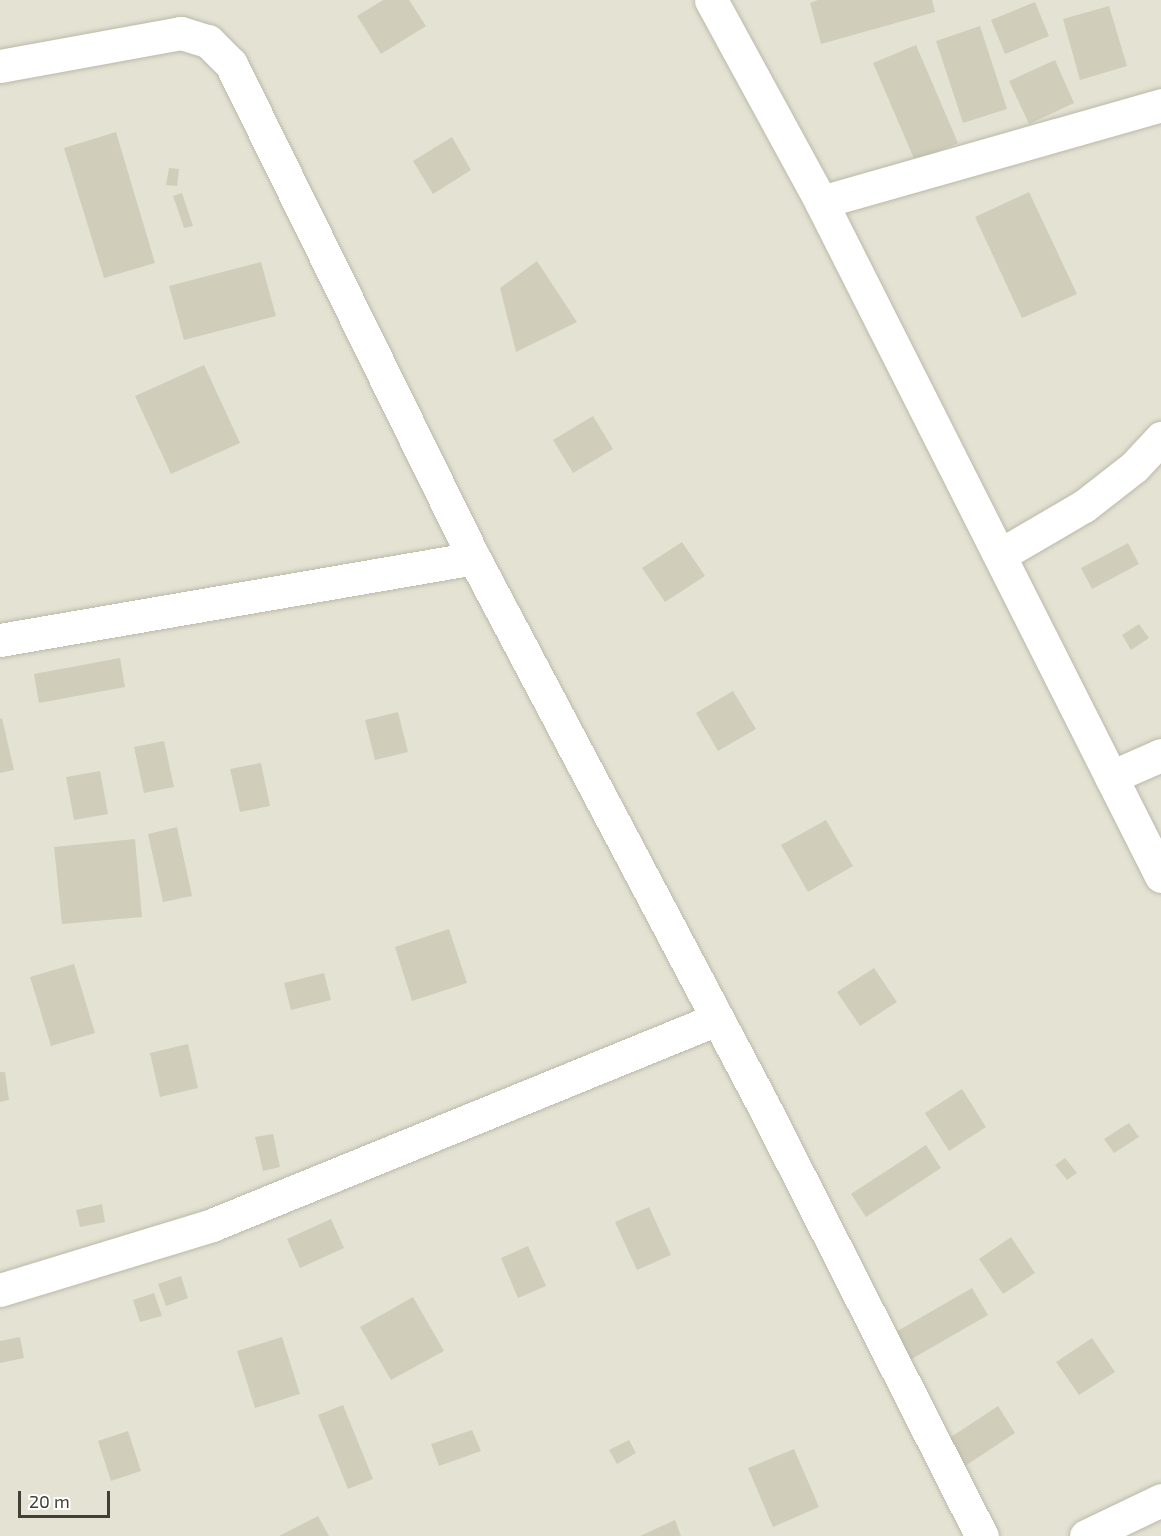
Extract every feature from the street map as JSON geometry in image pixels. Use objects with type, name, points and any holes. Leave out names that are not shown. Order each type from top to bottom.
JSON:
[{"type":"street","points":[[711,0],[821,202],[1161,876]]},
{"type":"street","points":[[0,66],[181,33],[208,41],[231,64],[474,558],[717,1019],[982,1536]]},
{"type":"street","points":[[821,202],[1161,105]]},
{"type":"street","points":[[1000,555],[1084,506],[1134,467],[1161,438]]},
{"type":"street","points":[[0,640],[474,558]]},
{"type":"street","points":[[1111,777],[1161,755]]},
{"type":"street","points":[[0,1290],[212,1225],[717,1019]]},
{"type":"street","points":[[1086,1536],[1161,1500]]},
{"type":"shaded area","points":[[0,0],[1161,0],[1161,1536],[0,1536]]},
{"type":"building","points":[[383,0],[409,0],[426,26],[381,54],[357,16]]},
{"type":"building","points":[[818,0],[932,0],[935,12],[821,44],[810,3]]},
{"type":"building","points":[[1035,2],[1049,36],[1005,54],[991,20]]},
{"type":"building","points":[[1109,6],[1127,66],[1080,80],[1063,19]]},
{"type":"building","points":[[980,26],[1007,109],[963,123],[936,41]]},
{"type":"building","points":[[916,45],[958,143],[915,161],[873,63]]},
{"type":"building","points":[[1055,60],[1074,103],[1029,124],[1009,81]]},
{"type":"building","points":[[116,132],[155,263],[104,278],[64,148]]},
{"type":"building","points":[[452,137],[471,170],[433,194],[413,161]]},
{"type":"building","points":[[169,168],[179,169],[177,186],[166,185]]},
{"type":"building","points":[[1029,192],[1077,294],[1022,318],[975,217]]},
{"type":"building","points":[[182,193],[193,226],[184,228],[173,196]]},
{"type":"building","points":[[537,261],[577,322],[516,352],[500,288]]},
{"type":"building","points":[[261,262],[276,316],[184,340],[169,286]]},
{"type":"building","points":[[204,365],[240,443],[171,474],[135,396]]},
{"type":"building","points":[[593,416],[613,449],[573,473],[553,440]]},
{"type":"building","points":[[682,542],[705,576],[665,602],[642,568]]},
{"type":"building","points":[[1128,543],[1139,564],[1092,589],[1081,568]]},
{"type":"building","points":[[1139,624],[1149,638],[1131,650],[1122,635]]},
{"type":"building","points":[[120,658],[125,687],[39,703],[34,674]]},
{"type":"building","points":[[733,691],[756,729],[718,751],[696,713]]},
{"type":"building","points":[[398,712],[408,752],[375,760],[365,720]]},
{"type":"building","points":[[2,718],[14,770],[0,773],[0,719]]},
{"type":"building","points":[[164,741],[174,787],[144,793],[134,747]]},
{"type":"building","points":[[261,763],[270,806],[240,812],[230,769]]},
{"type":"building","points":[[100,771],[108,814],[74,820],[66,777]]},
{"type":"building","points":[[826,820],[853,866],[808,892],[781,845]]},
{"type":"building","points":[[177,827],[192,896],[163,902],[148,834]]},
{"type":"building","points":[[135,839],[142,917],[62,924],[54,847]]},
{"type":"building","points":[[449,929],[467,983],[412,1001],[395,947]]},
{"type":"building","points":[[74,964],[95,1033],[51,1046],[30,977]]},
{"type":"building","points":[[874,968],[897,1002],[860,1026],[837,992]]},
{"type":"building","points":[[324,973],[331,1000],[291,1010],[284,983]]},
{"type":"building","points":[[188,1044],[198,1088],[160,1097],[150,1053]]},
{"type":"building","points":[[0,1072],[5,1072],[9,1100],[0,1102]]},
{"type":"building","points":[[962,1089],[986,1127],[949,1151],[925,1113]]},
{"type":"building","points":[[1129,1123],[1139,1137],[1114,1153],[1104,1139]]},
{"type":"building","points":[[273,1134],[280,1167],[263,1171],[255,1137]]},
{"type":"building","points":[[926,1145],[941,1168],[866,1217],[851,1194]]},
{"type":"building","points":[[1065,1158],[1077,1173],[1067,1180],[1055,1165]]},
{"type":"building","points":[[102,1204],[105,1222],[80,1227],[76,1210]]},
{"type":"building","points":[[649,1207],[671,1255],[637,1270],[615,1222]]},
{"type":"building","points":[[331,1219],[344,1248],[300,1268],[287,1239]]},
{"type":"building","points":[[1011,1237],[1035,1273],[1003,1294],[979,1259]]},
{"type":"building","points":[[528,1246],[546,1286],[518,1298],[501,1258]]},
{"type":"building","points":[[181,1276],[188,1298],[166,1306],[158,1284]]},
{"type":"building","points":[[972,1288],[988,1315],[910,1360],[894,1333]]},
{"type":"building","points":[[154,1293],[162,1316],[140,1322],[133,1300]]},
{"type":"building","points":[[413,1297],[444,1351],[391,1380],[360,1327]]},
{"type":"building","points":[[20,1337],[24,1358],[0,1363],[0,1341]]},
{"type":"building","points":[[282,1337],[300,1394],[255,1408],[237,1351]]},
{"type":"building","points":[[1092,1338],[1115,1372],[1079,1395],[1056,1362]]},
{"type":"building","points":[[343,1405],[373,1479],[348,1489],[318,1415]]},
{"type":"building","points":[[998,1406],[1015,1433],[962,1468],[945,1441]]},
{"type":"building","points":[[472,1430],[481,1451],[439,1466],[431,1444]]},
{"type":"building","points":[[128,1431],[141,1471],[111,1481],[98,1441]]},
{"type":"building","points":[[629,1440],[636,1453],[617,1464],[609,1450]]},
{"type":"building","points":[[794,1449],[819,1507],[773,1527],[748,1468]]},
{"type":"building","points":[[318,1516],[329,1536],[279,1536]]},
{"type":"building","points":[[675,1520],[681,1536],[640,1536]]}]
